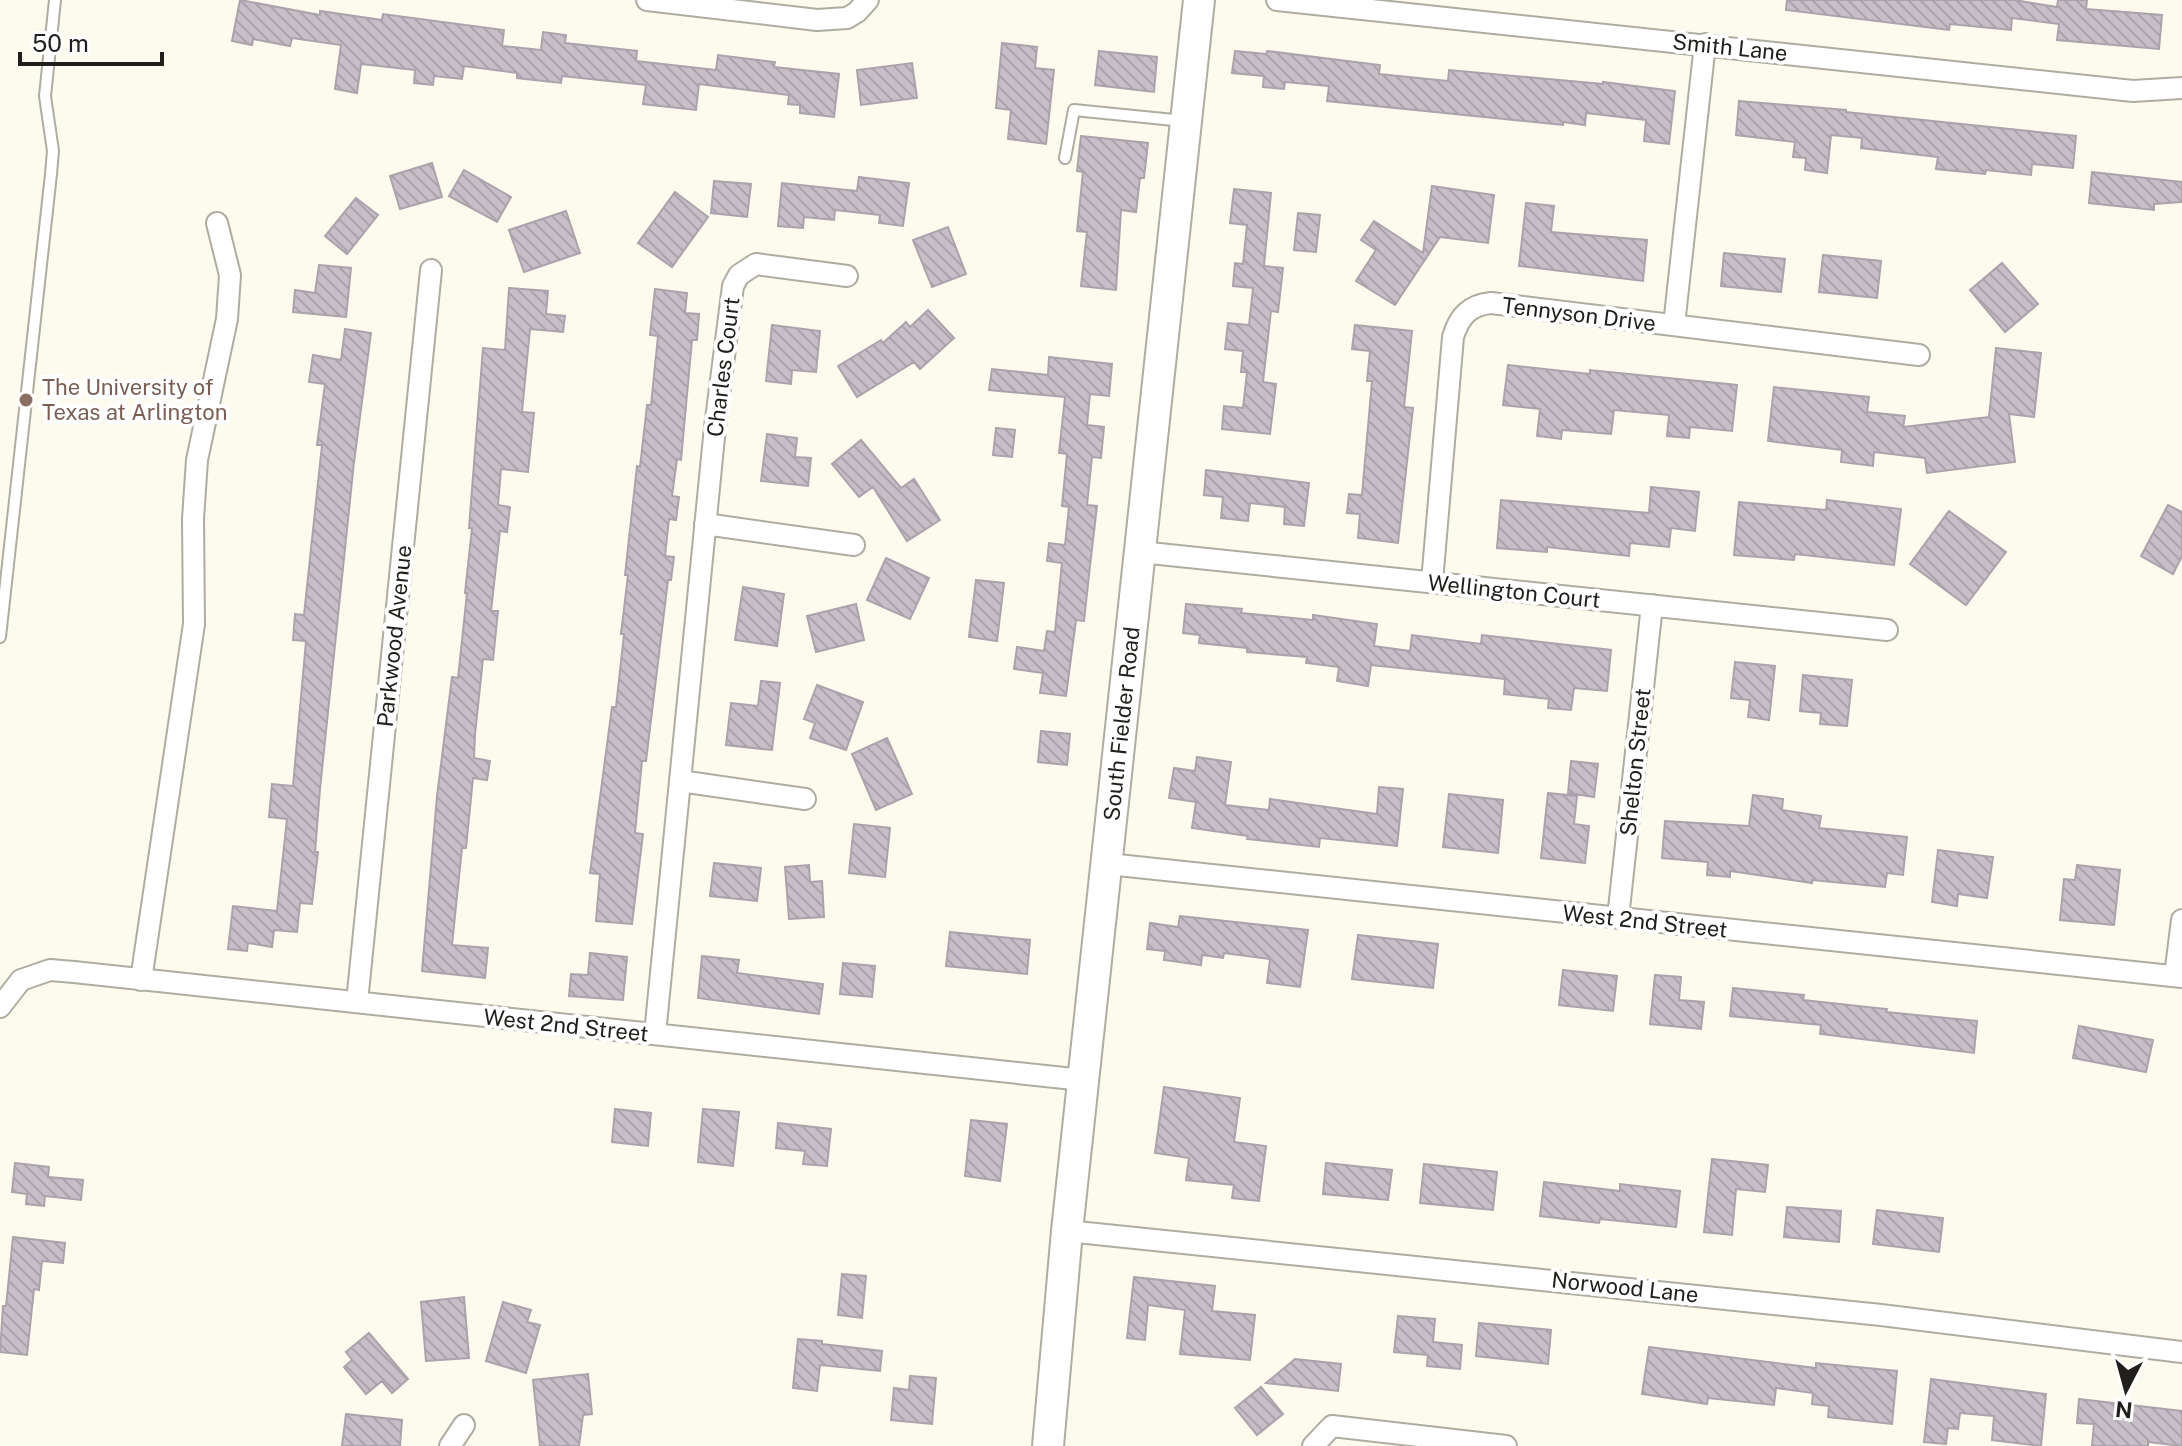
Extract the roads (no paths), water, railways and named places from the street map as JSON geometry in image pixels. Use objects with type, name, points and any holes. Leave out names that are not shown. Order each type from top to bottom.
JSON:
[{"type":"main road","name":"South Fielder Road","points":[[1048,1446],[1067,1231],[1199,0]]},
{"type":"street","points":[[647,0],[817,20],[847,18],[868,0]]},
{"type":"street","name":"Smith Lane","points":[[1277,0],[2133,91],[2182,88]]},
{"type":"street","points":[[1674,325],[1705,44]]},
{"type":"street","points":[[141,980],[194,624],[193,519],[197,460],[227,319],[230,275],[217,223]]},
{"type":"street","name":"Charles Court","points":[[655,1034],[705,524],[733,286],[739,275],[756,264],[847,276]]},
{"type":"street","name":"Parkwood Avenue","points":[[357,1002],[431,270]]},
{"type":"street","name":"Tennyson Drive","points":[[1432,582],[1453,337],[1457,321],[1477,305],[1491,303],[1919,355]]},
{"type":"street","points":[[705,524],[854,545]]},
{"type":"street","name":"Wellington Court","points":[[1140,552],[1887,630]]},
{"type":"street","name":"Shelton Street","points":[[1618,918],[1652,605]]},
{"type":"street","points":[[680,781],[805,799]]},
{"type":"street","name":"West 2nd Street","points":[[1108,864],[2178,976]]},
{"type":"street","points":[[2178,976],[2182,920]]},
{"type":"street","name":"West 2nd Street","points":[[0,1007],[21,980],[50,970],[1083,1080]]},
{"type":"street","name":"Norwood Lane","points":[[1067,1231],[1835,1310],[2182,1352]]},
{"type":"street","points":[[450,1446],[464,1425]]},
{"type":"street","points":[[1313,1446],[1332,1426],[1506,1446]]},
{"type":"lane","points":[[0,637],[53,151],[45,96],[55,0]]},
{"type":"lane","points":[[1065,158],[1074,110],[1186,121]]},
{"type":"place","name":"The University of Texas at Arlington","points":[[26,400]]}]
